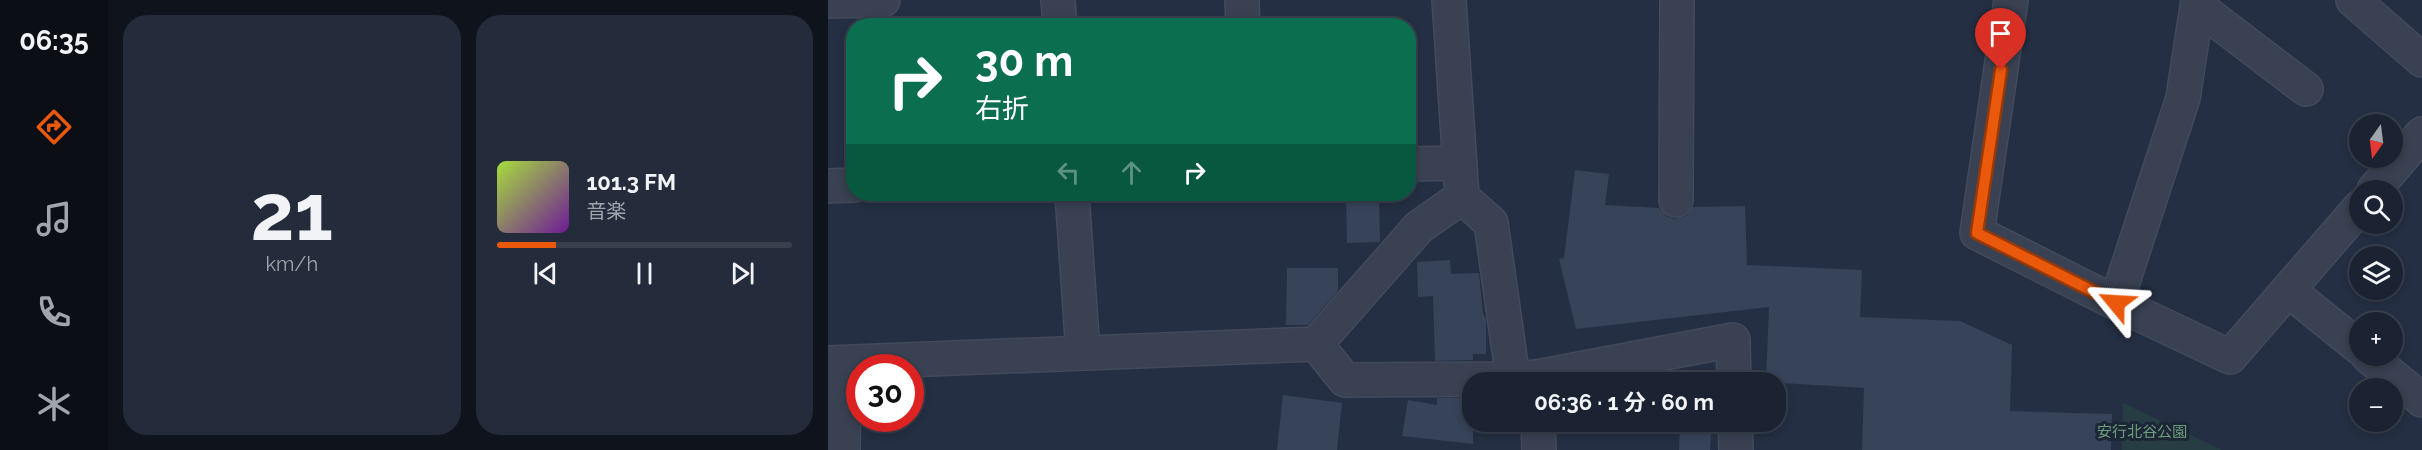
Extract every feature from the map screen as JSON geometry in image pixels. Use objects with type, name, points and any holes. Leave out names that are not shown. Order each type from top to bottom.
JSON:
[{"type":"street","points":[[840,1],[883,0]]},
{"type":"street","points":[[1058,0],[1059,18]]},
{"type":"street","points":[[1242,0],[1243,18]]},
{"type":"street","points":[[1449,0],[1462,197],[1491,223],[1527,372]]},
{"type":"street","points":[[1676,200],[1677,0]]},
{"type":"street","points":[[2011,0],[1977,233],[2230,357],[2349,220]]},
{"type":"street","points":[[2353,0],[2422,60]]},
{"type":"street","points":[[2116,303],[2183,98],[2197,3],[2306,89]]},
{"type":"street","points":[[2383,180],[2422,134]]},
{"type":"street","points":[[1416,164],[1460,163]]},
{"type":"street","points":[[828,186],[846,185]]},
{"type":"street","points":[[843,450],[836,363],[1316,344],[1419,227],[1462,197]]},
{"type":"street","points":[[1072,201],[1083,353]]},
{"type":"street","points":[[2288,290],[2349,339]]},
{"type":"street","points":[[1566,372],[1733,340],[1734,372]]},
{"type":"street","points":[[1316,344],[1345,380],[1462,379]]},
{"type":"street","points":[[2380,366],[2422,400]]},
{"type":"street","points":[[1538,432],[1539,450]]},
{"type":"street","points":[[1735,432],[1736,450]]},
{"type":"green space","name":"安行北谷公園","points":[[2123,403],[2222,450],[2122,450]]},
{"type":"building","points":[[1575,170],[1609,174],[1605,205],[1659,208],[1666,216],[1675,219],[1686,216],[1693,207],[1745,206],[1747,265],[1862,270],[1860,317],[1960,321],[2012,345],[2010,411],[2112,414],[2111,450],[1862,450],[1864,388],[1786,383],[1786,372],[1766,372],[1769,307],[1576,329],[1559,259],[1564,258]]},
{"type":"building","points":[[1346,201],[1379,201],[1380,242],[1347,243]]},
{"type":"building","points":[[1450,260],[1451,274],[1479,273],[1483,313],[1486,319],[1486,354],[1473,354],[1473,360],[1435,361],[1433,296],[1418,297],[1417,262]]},
{"type":"building","points":[[1287,268],[1338,268],[1338,291],[1308,325],[1286,325]]},
{"type":"building","points":[[1283,395],[1342,403],[1337,450],[1277,450]]},
{"type":"building","points":[[1437,398],[1462,398],[1462,432],[1473,432],[1473,444],[1402,436],[1408,400],[1437,405]]},
{"type":"building","points":[[1680,432],[1711,432],[1710,450],[1679,450]]},
{"type":"route","points":[[2001,70],[1977,233],[2116,303]]}]
